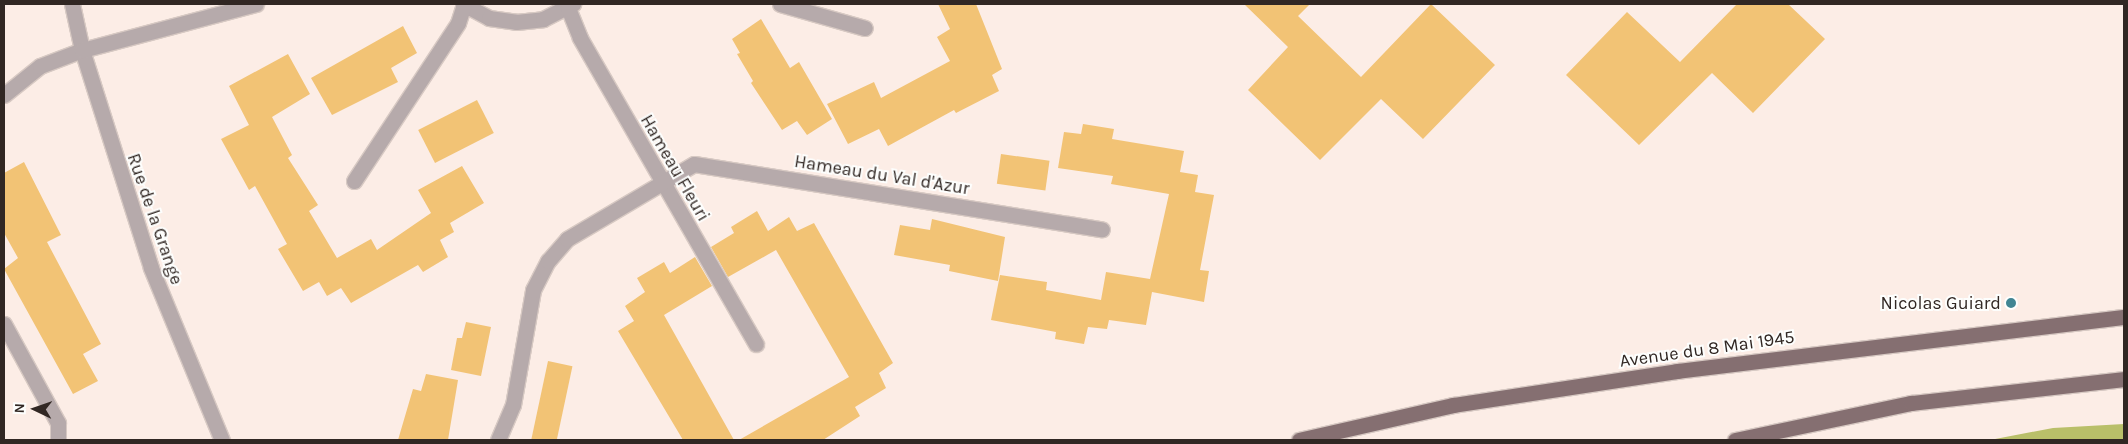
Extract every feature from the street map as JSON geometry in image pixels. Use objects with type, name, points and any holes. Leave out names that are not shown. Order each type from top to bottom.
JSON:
[{"type":"main road","name":"Avenue du 8 Mai 1945","points":[[1299,440],[1453,405],[1676,371],[2124,317]]},
{"type":"main road","points":[[1735,440],[1911,403],[2124,379]]},
{"type":"street","name":"Rue de la Grange","points":[[72,4],[82,50],[151,268],[222,440]]},
{"type":"street","points":[[4,95],[40,66],[82,50],[256,4]]},
{"type":"street","points":[[780,4],[865,28]]},
{"type":"street","points":[[354,181],[458,23],[464,5],[489,18],[516,22],[543,19],[571,6]]},
{"type":"street","name":"Hameau Fleuri","points":[[571,6],[580,38],[661,183],[756,344]]},
{"type":"street","name":"Hameau du Val d'Azur","points":[[498,440],[513,405],[533,290],[548,261],[567,238],[694,164],[1102,229]]},
{"type":"street","points":[[4,324],[58,423],[58,440]]},
{"type":"green space","points":[[2124,424],[2124,440],[1990,440],[2053,428]]},
{"type":"building","points":[[938,4],[976,4],[1002,69],[992,75],[999,91],[956,113],[954,110],[888,146],[879,129],[848,144],[827,104],[874,82],[881,98],[950,61],[937,37],[950,29]]},
{"type":"building","points":[[1244,4],[1310,4],[1298,16],[1361,77],[1431,4],[1495,65],[1423,139],[1381,99],[1320,160],[1248,90],[1288,47]]},
{"type":"building","points":[[1737,4],[1788,4],[1825,39],[1753,113],[1712,73],[1639,145],[1566,75],[1627,12],[1680,62]]},
{"type":"building","points":[[761,19],[790,68],[799,62],[832,119],[807,135],[797,121],[782,130],[751,83],[753,81],[737,54],[740,53],[732,39]]},
{"type":"building","points":[[403,26],[417,53],[391,68],[398,82],[332,115],[311,78]]},
{"type":"building","points":[[288,54],[310,94],[272,117],[292,155],[288,158],[318,205],[309,211],[337,258],[371,239],[377,250],[431,213],[418,190],[462,166],[484,203],[450,223],[454,232],[440,240],[448,257],[423,272],[418,265],[351,303],[341,288],[327,296],[319,282],[303,291],[278,249],[287,244],[255,186],[249,190],[221,139],[249,125],[229,86]]},
{"type":"building","points":[[477,100],[494,133],[435,163],[418,130]]},
{"type":"building","points":[[1083,124],[1114,129],[1112,139],[1184,151],[1180,172],[1198,175],[1195,192],[1214,195],[1200,270],[1209,271],[1204,302],[1152,292],[1146,325],[1109,320],[1107,329],[1088,327],[1084,344],[1055,339],[1056,332],[991,320],[1000,275],[1047,282],[1046,290],[1101,300],[1106,272],[1150,279],[1169,194],[1111,184],[1113,176],[1058,168],[1064,132],[1081,134]]},
{"type":"building","points":[[1001,154],[1050,161],[1045,191],[997,184]]},
{"type":"building","points":[[24,162],[61,235],[47,242],[101,344],[83,354],[98,381],[73,394],[4,269],[18,258],[4,233],[4,173]]},
{"type":"building","points":[[757,211],[768,231],[789,217],[797,231],[814,223],[893,363],[879,373],[886,388],[855,407],[860,416],[823,440],[739,440],[849,377],[776,250],[728,277],[711,247],[734,233],[731,227]]},
{"type":"building","points":[[932,219],[1005,237],[998,281],[949,271],[950,265],[894,255],[900,225],[930,230]]},
{"type":"building","points":[[695,257],[712,286],[664,315],[734,440],[683,440],[618,331],[634,321],[625,306],[645,292],[637,278],[664,262],[670,273]]},
{"type":"building","points":[[466,322],[491,327],[481,376],[451,370],[457,338],[462,338]]},
{"type":"building","points":[[548,361],[572,366],[557,440],[531,439]]},
{"type":"building","points":[[426,374],[458,380],[448,440],[398,440],[413,389],[421,391]]},
{"type":"place","name":"Nicolas Guiard","points":[[2011,303]]}]
